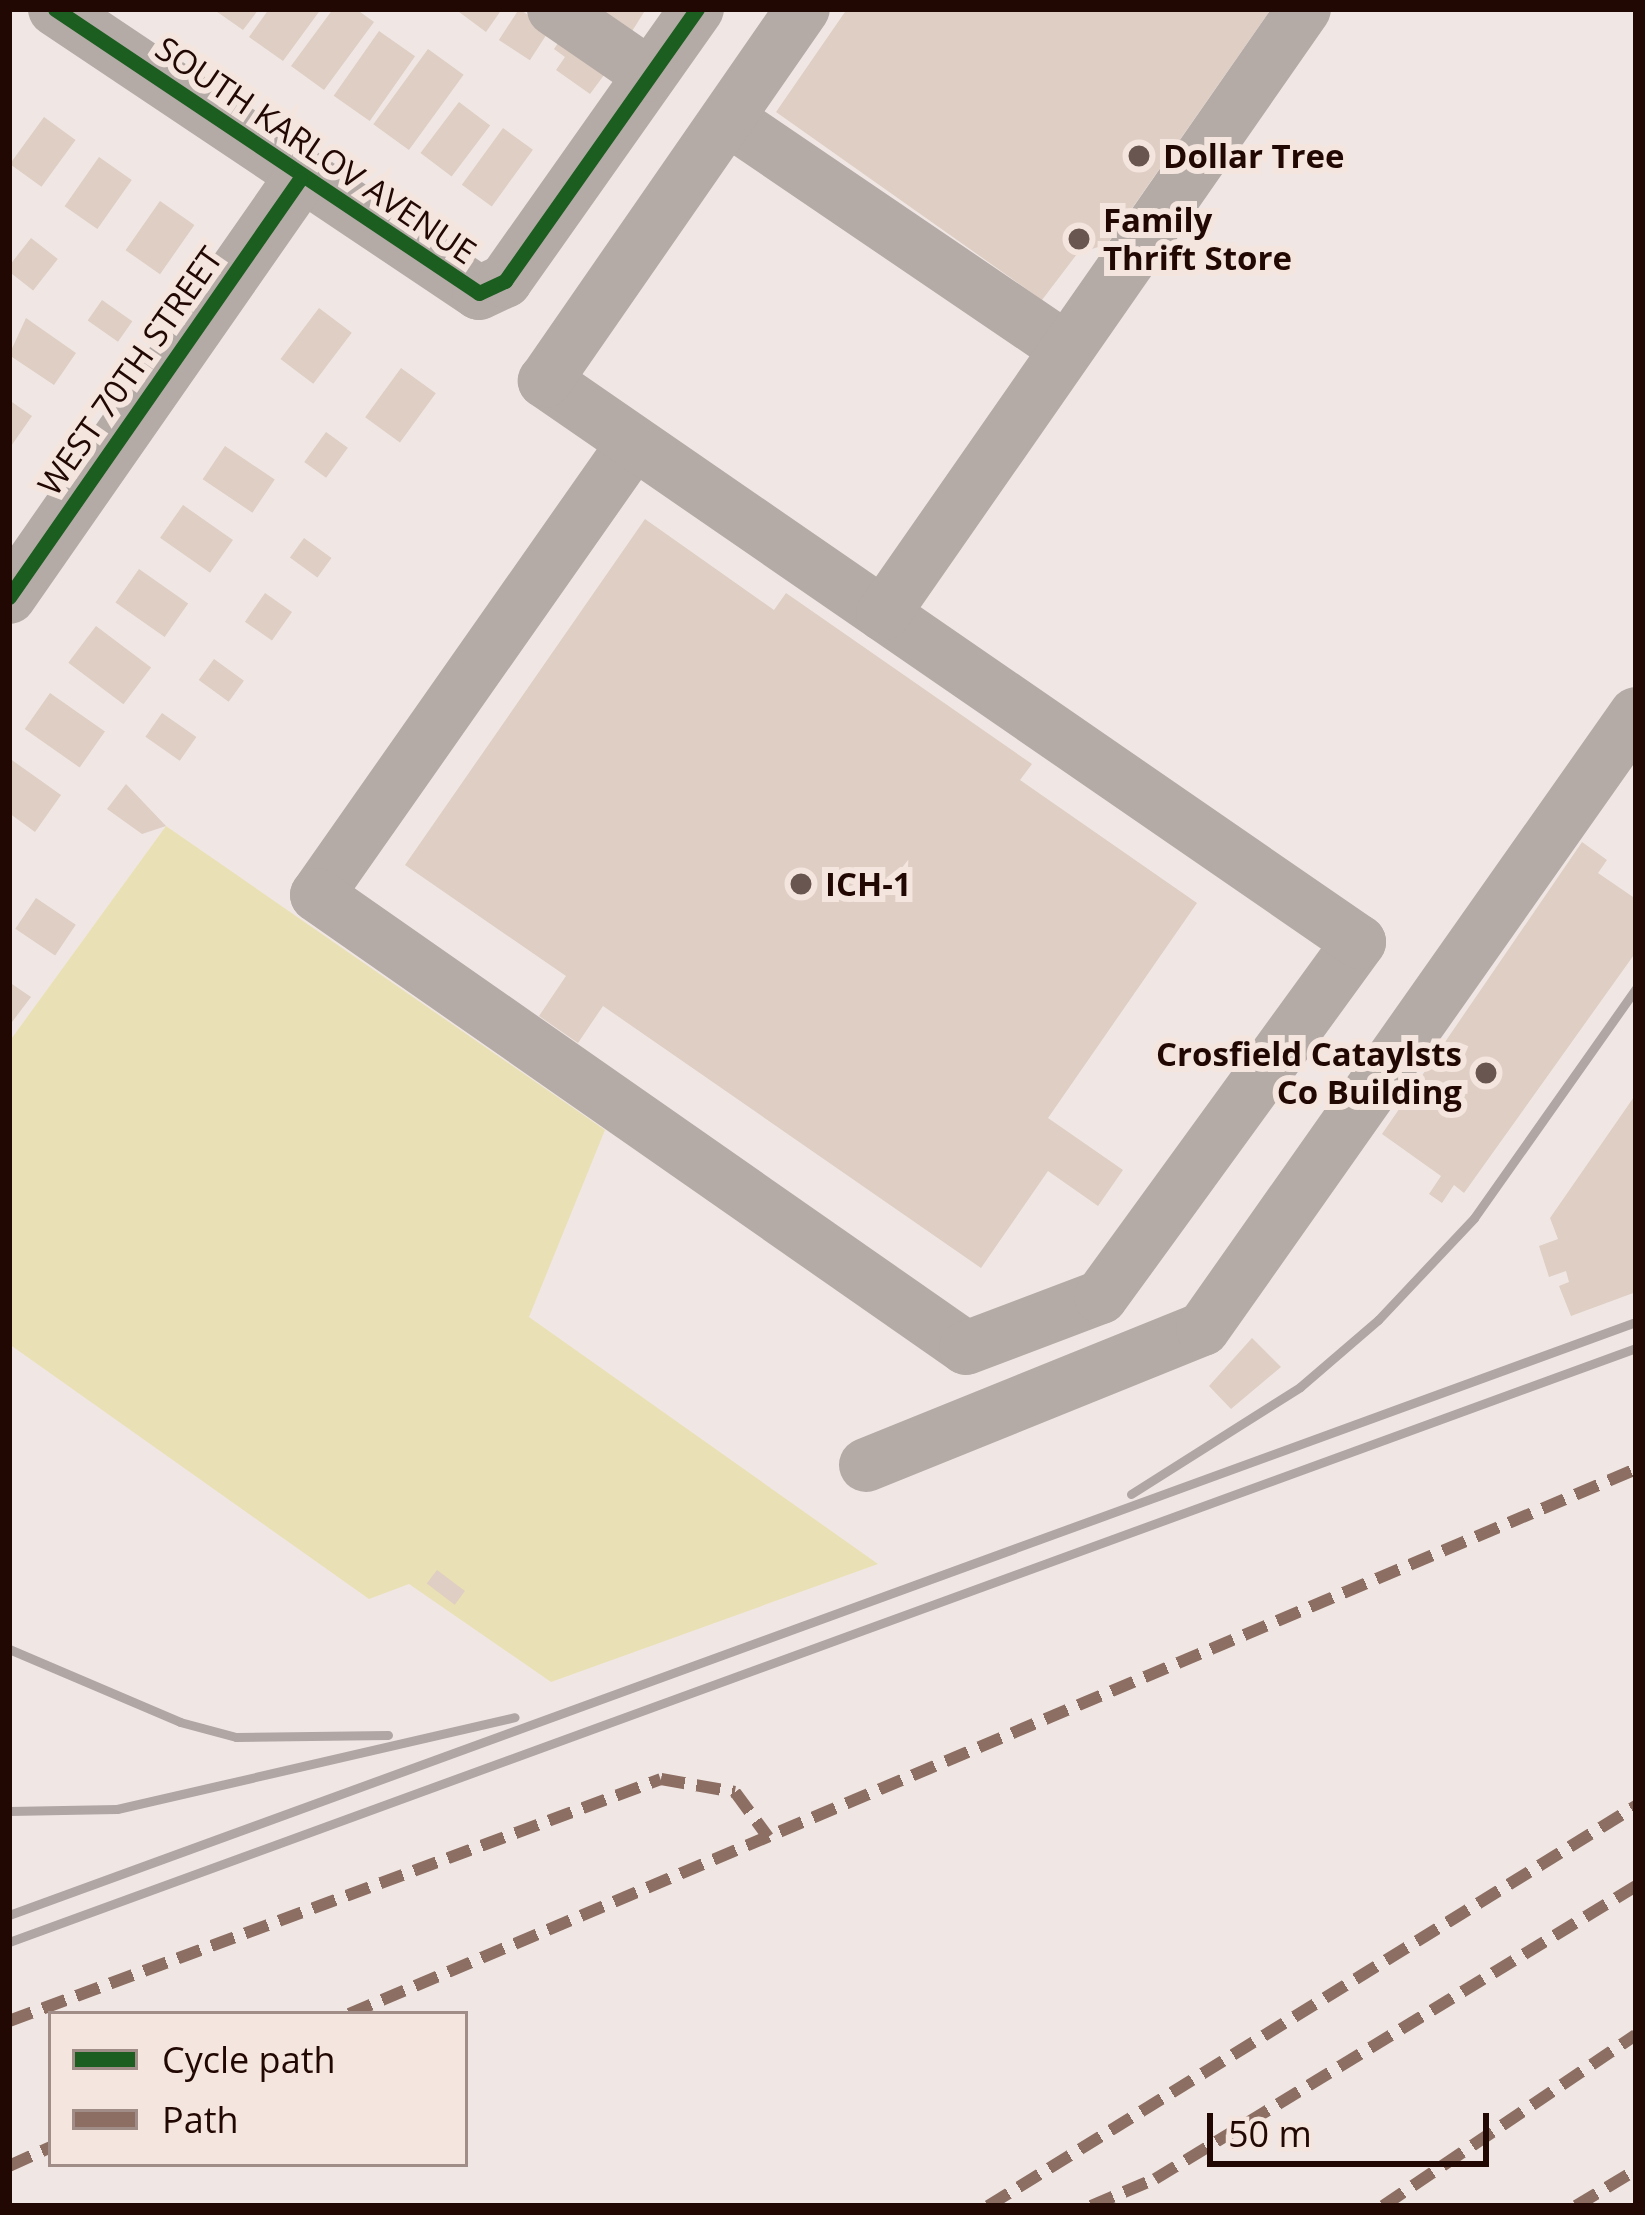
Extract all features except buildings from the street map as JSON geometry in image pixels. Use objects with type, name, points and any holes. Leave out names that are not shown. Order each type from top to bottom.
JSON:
[{"type":"street","name":"SOUTH KARLOV AVENUE","points":[[55,9],[455,283],[487,293],[506,281],[650,75]]},
{"type":"street","points":[[554,9],[650,75],[697,9]]},
{"type":"street","points":[[634,442],[317,896],[966,1348],[1101,1297],[1359,942],[634,442],[545,381],[803,9]]},
{"type":"street","points":[[883,614],[1304,9]]},
{"type":"street","points":[[728,118],[1066,349]]},
{"type":"street","name":"WEST 70TH STREET","points":[[9,597],[300,179]]},
{"type":"street","points":[[866,1465],[1203,1329],[1636,714]]},
{"type":"shaded area","points":[[166,826],[605,1130],[529,1317],[878,1564],[551,1682],[409,1584],[369,1599],[9,1344],[9,1042]]},
{"type":"railway","points":[[1131,1494],[1300,1387],[1378,1320],[1474,1218],[1636,988]]},
{"type":"railway","points":[[9,1915],[1636,1322]]},
{"type":"railway","points":[[9,1942],[1636,1348]]},
{"type":"railway","points":[[9,1649],[180,1722],[236,1737],[388,1735]]},
{"type":"railway","points":[[9,1811],[117,1809],[514,1717]]},
{"type":"marked path","points":[[356,2011],[1636,1469]]},
{"type":"marked path","points":[[9,2021],[661,1779],[735,1792],[768,1837]]},
{"type":"marked path","points":[[988,2206],[1636,1806]]},
{"type":"marked path","points":[[1091,2206],[1155,2179],[1636,1886]]},
{"type":"marked path","points":[[1383,2206],[1636,2035]]},
{"type":"marked path","points":[[9,2166],[48,2148]]},
{"type":"marked path","points":[[1576,2206],[1636,2170]]},
{"type":"cycle path","points":[[55,9],[479,293],[505,281],[697,9]]},
{"type":"cycle path","points":[[9,597],[300,179]]},
{"type":"place","name":"Dollar Tree","points":[[1139,156]]},
{"type":"place","name":"Family Thrift Store","points":[[1079,239]]},
{"type":"place","name":"ICH-1","points":[[801,884]]},
{"type":"place","name":"Crosfield Cataylsts Co Building","points":[[1486,1073]]}]
